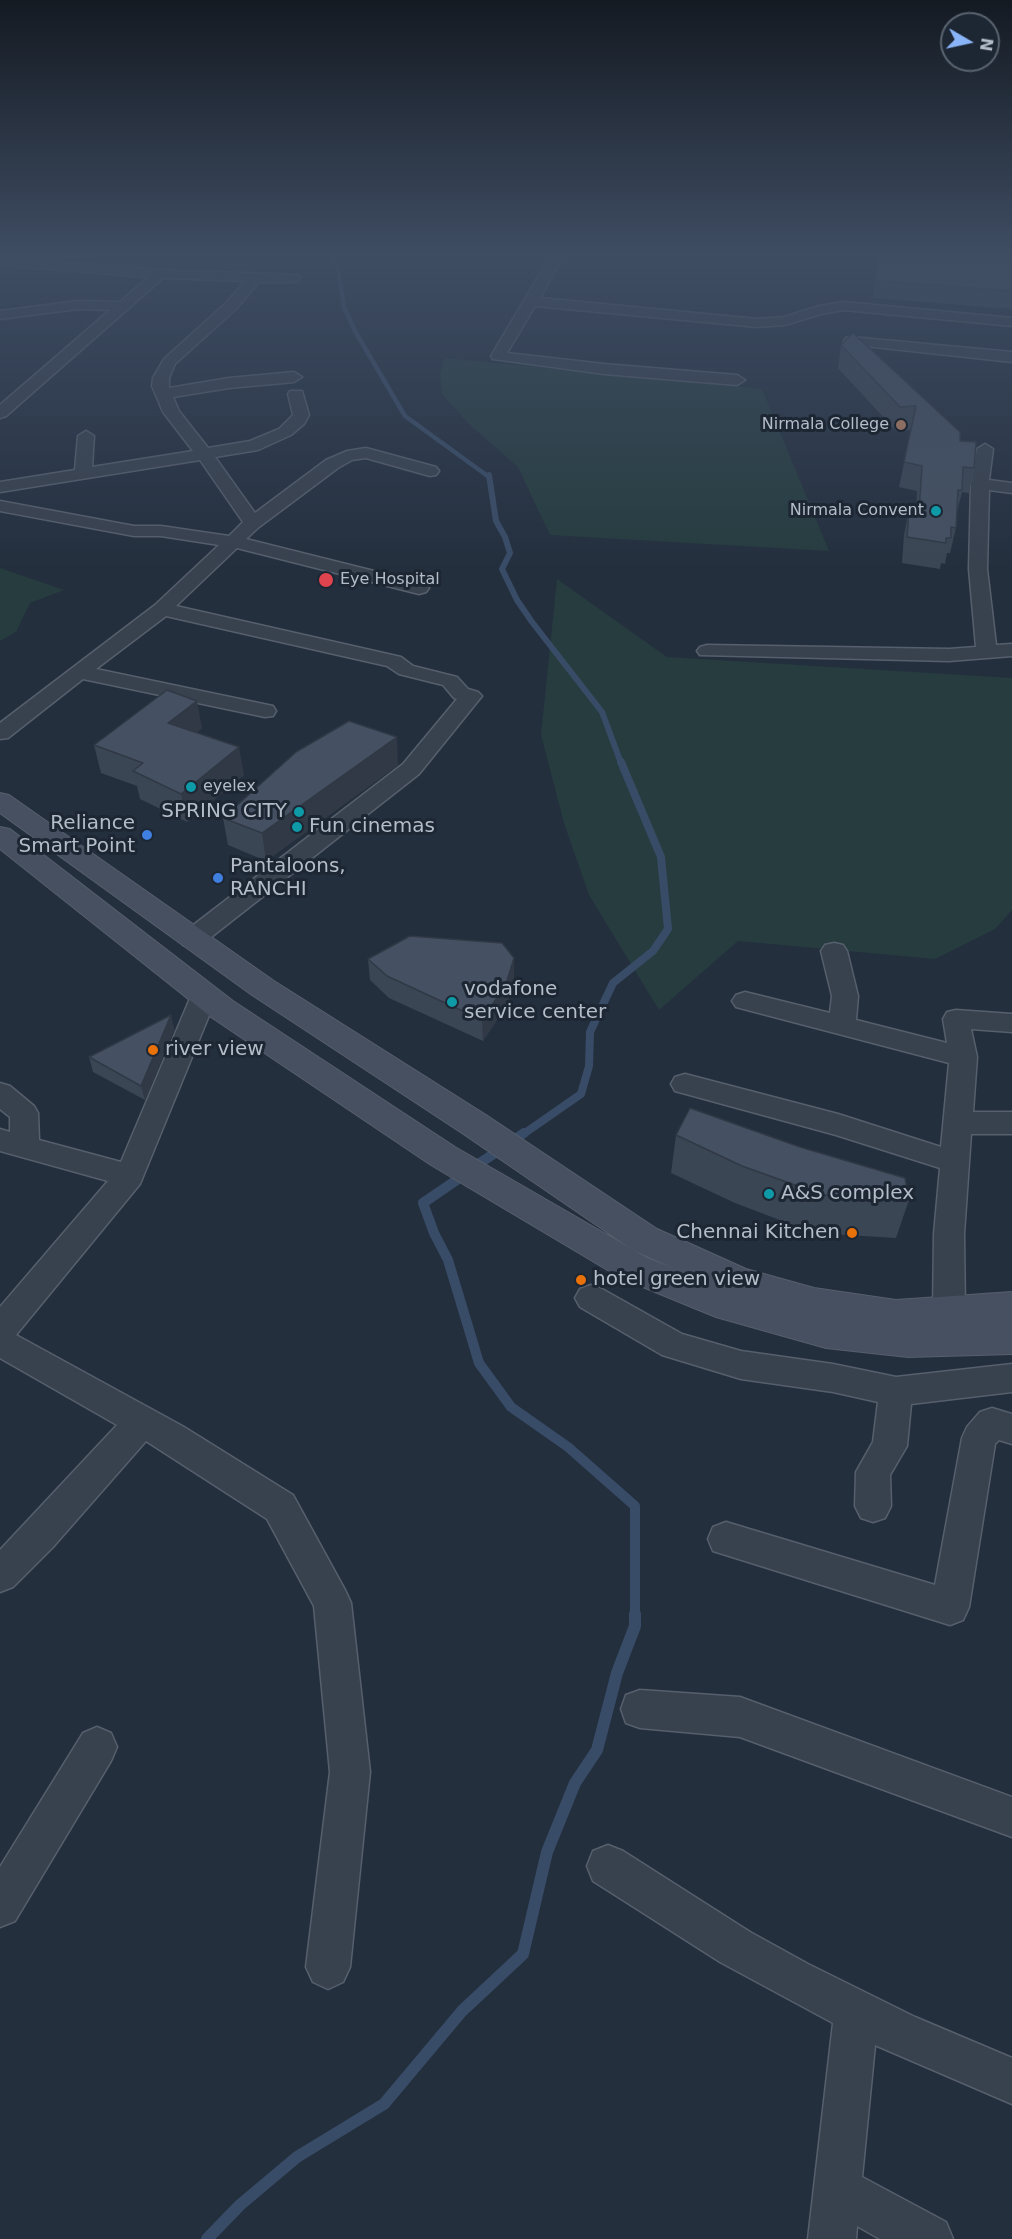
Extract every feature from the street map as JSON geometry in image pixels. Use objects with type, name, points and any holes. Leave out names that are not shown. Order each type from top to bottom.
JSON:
[{"type":"main road","points":[[0,801],[192,939],[474,1124],[634,1268],[716,1302],[826,1332],[909,1341],[1012,1338]]},
{"type":"main road","points":[[0,835],[204,996],[443,1156],[571,1212],[644,1239],[738,1282],[814,1303],[896,1315],[1012,1307]]},
{"type":"main road","points":[[376,1110],[405,1079]]},
{"type":"street","points":[[0,413],[61,359]]},
{"type":"street","points":[[172,359],[161,378],[163,394],[171,412],[253,523]]},
{"type":"street","points":[[513,359],[737,380]]},
{"type":"street","points":[[0,487],[252,446],[285,432],[298,421],[301,415],[295,386],[229,383],[163,394]]},
{"type":"street","points":[[83,474],[86,436]]},
{"type":"street","points":[[985,449],[980,484],[978,568],[987,651]]},
{"type":"street","points":[[0,734],[162,609],[253,523],[317,473],[347,456],[366,453],[430,471]]},
{"type":"street","points":[[980,484],[1012,488]]},
{"type":"street","points":[[0,506],[134,531],[161,531],[234,542],[419,588]]},
{"type":"street","points":[[162,609],[394,661],[406,670],[450,681],[461,694],[471,696],[411,769],[192,939]]},
{"type":"street","points":[[707,651],[949,655],[1012,650]]},
{"type":"street","points":[[79,672],[265,711]]},
{"type":"street","points":[[834,951],[845,996],[842,1026]]},
{"type":"street","points":[[0,1330],[130,1176],[204,996]]},
{"type":"street","points":[[745,1001],[963,1057]]},
{"type":"street","points":[[949,1311],[949,1234],[963,1057],[956,1019],[1012,1023]]},
{"type":"street","points":[[685,1084],[838,1125],[955,1162]]},
{"type":"street","points":[[0,1093],[24,1113],[12,1143],[130,1176]]},
{"type":"street","points":[[959,1123],[1012,1123]]},
{"type":"street","points":[[591,1298],[674,1345],[741,1365],[833,1378],[896,1391],[1012,1378]]},
{"type":"street","points":[[0,1342],[142,1421],[280,1507],[332,1603],[350,1772],[328,1967]]},
{"type":"street","points":[[873,1506],[873,1472],[890,1446],[896,1391]]},
{"type":"street","points":[[0,1575],[40,1535],[142,1421]]},
{"type":"street","points":[[726,1539],[950,1607],[979,1438],[992,1423],[1012,1429]]},
{"type":"street","points":[[640,1709],[740,1717],[1012,1817]]},
{"type":"street","points":[[1,1901],[97,1747]]},
{"type":"street","points":[[608,1866],[735,1947],[899,2033],[1012,2081]]},
{"type":"street","points":[[832,2239],[856,2011]]},
{"type":"street","points":[[838,2190],[929,2239]]},
{"type":"green space","points":[[444,359],[459,359],[762,389],[829,551],[550,535],[518,467],[468,423],[442,394],[440,375]]},
{"type":"green space","points":[[0,568],[64,590],[30,603],[16,632],[0,641]]},
{"type":"green space","points":[[557,579],[667,657],[1012,678],[1012,910],[995,929],[935,959],[738,941],[659,1010],[589,895],[564,823],[541,735]]},
{"type":"building","points":[[855,359],[882,359],[960,432],[960,441],[976,442],[974,468],[963,467],[962,490],[958,490],[956,528],[951,527],[951,538],[946,538],[946,543],[907,537],[909,510],[919,511],[922,466],[904,462],[916,406],[900,407]]},
{"type":"building","points":[[167,690],[197,701],[168,723],[239,747],[181,794],[133,771],[143,763],[94,745]]},
{"type":"building","points":[[349,721],[397,737],[262,833],[223,818],[296,752]]},
{"type":"building","points":[[410,936],[502,943],[514,958],[506,984],[482,1020],[387,976],[368,959]]},
{"type":"building","points":[[171,1015],[141,1086],[89,1057]]},
{"type":"building","points":[[690,1108],[800,1147],[905,1178],[909,1200],[823,1195],[742,1166],[676,1135]]},
{"type":"waterway","points":[[372,359],[405,416],[489,477]]},
{"type":"waterway","points":[[489,475],[496,521],[505,537],[510,553],[502,569],[517,600],[532,622],[602,712],[621,763]]},
{"type":"waterway","points":[[522,1135],[581,1094],[589,1066],[590,1032],[613,983],[653,951],[668,929],[661,857],[621,762]]},
{"type":"waterway","points":[[511,1142],[524,1133]]},
{"type":"waterway","points":[[474,1167],[501,1149]]},
{"type":"waterway","points":[[207,2239],[240,2205],[297,2157],[384,2104],[462,2011],[523,1954],[547,1852],[575,1783],[597,1750],[617,1673],[635,1626],[635,1506],[568,1447],[511,1407],[479,1363],[448,1260],[434,1233],[423,1203],[464,1175]]},
{"type":"place","name":"Nirmala College","points":[[901,425]]},
{"type":"place","name":"Nirmala Convent","points":[[936,511]]},
{"type":"place","name":"Eye Hospital","points":[[326,580]]},
{"type":"place","name":"eyelex","points":[[191,787]]},
{"type":"place","name":"SPRING CITY","points":[[299,812]]},
{"type":"place","name":"Fun cinemas","points":[[297,827]]},
{"type":"place","name":"Reliance Smart Point","points":[[147,835]]},
{"type":"place","name":"Pantaloons, RANCHI","points":[[218,878]]},
{"type":"place","name":"vodafone service center","points":[[452,1002]]},
{"type":"place","name":"river view","points":[[153,1050]]},
{"type":"place","name":"A&S complex","points":[[769,1194]]},
{"type":"place","name":"Chennai Kitchen","points":[[852,1233]]},
{"type":"place","name":"hotel green view","points":[[581,1280]]}]
